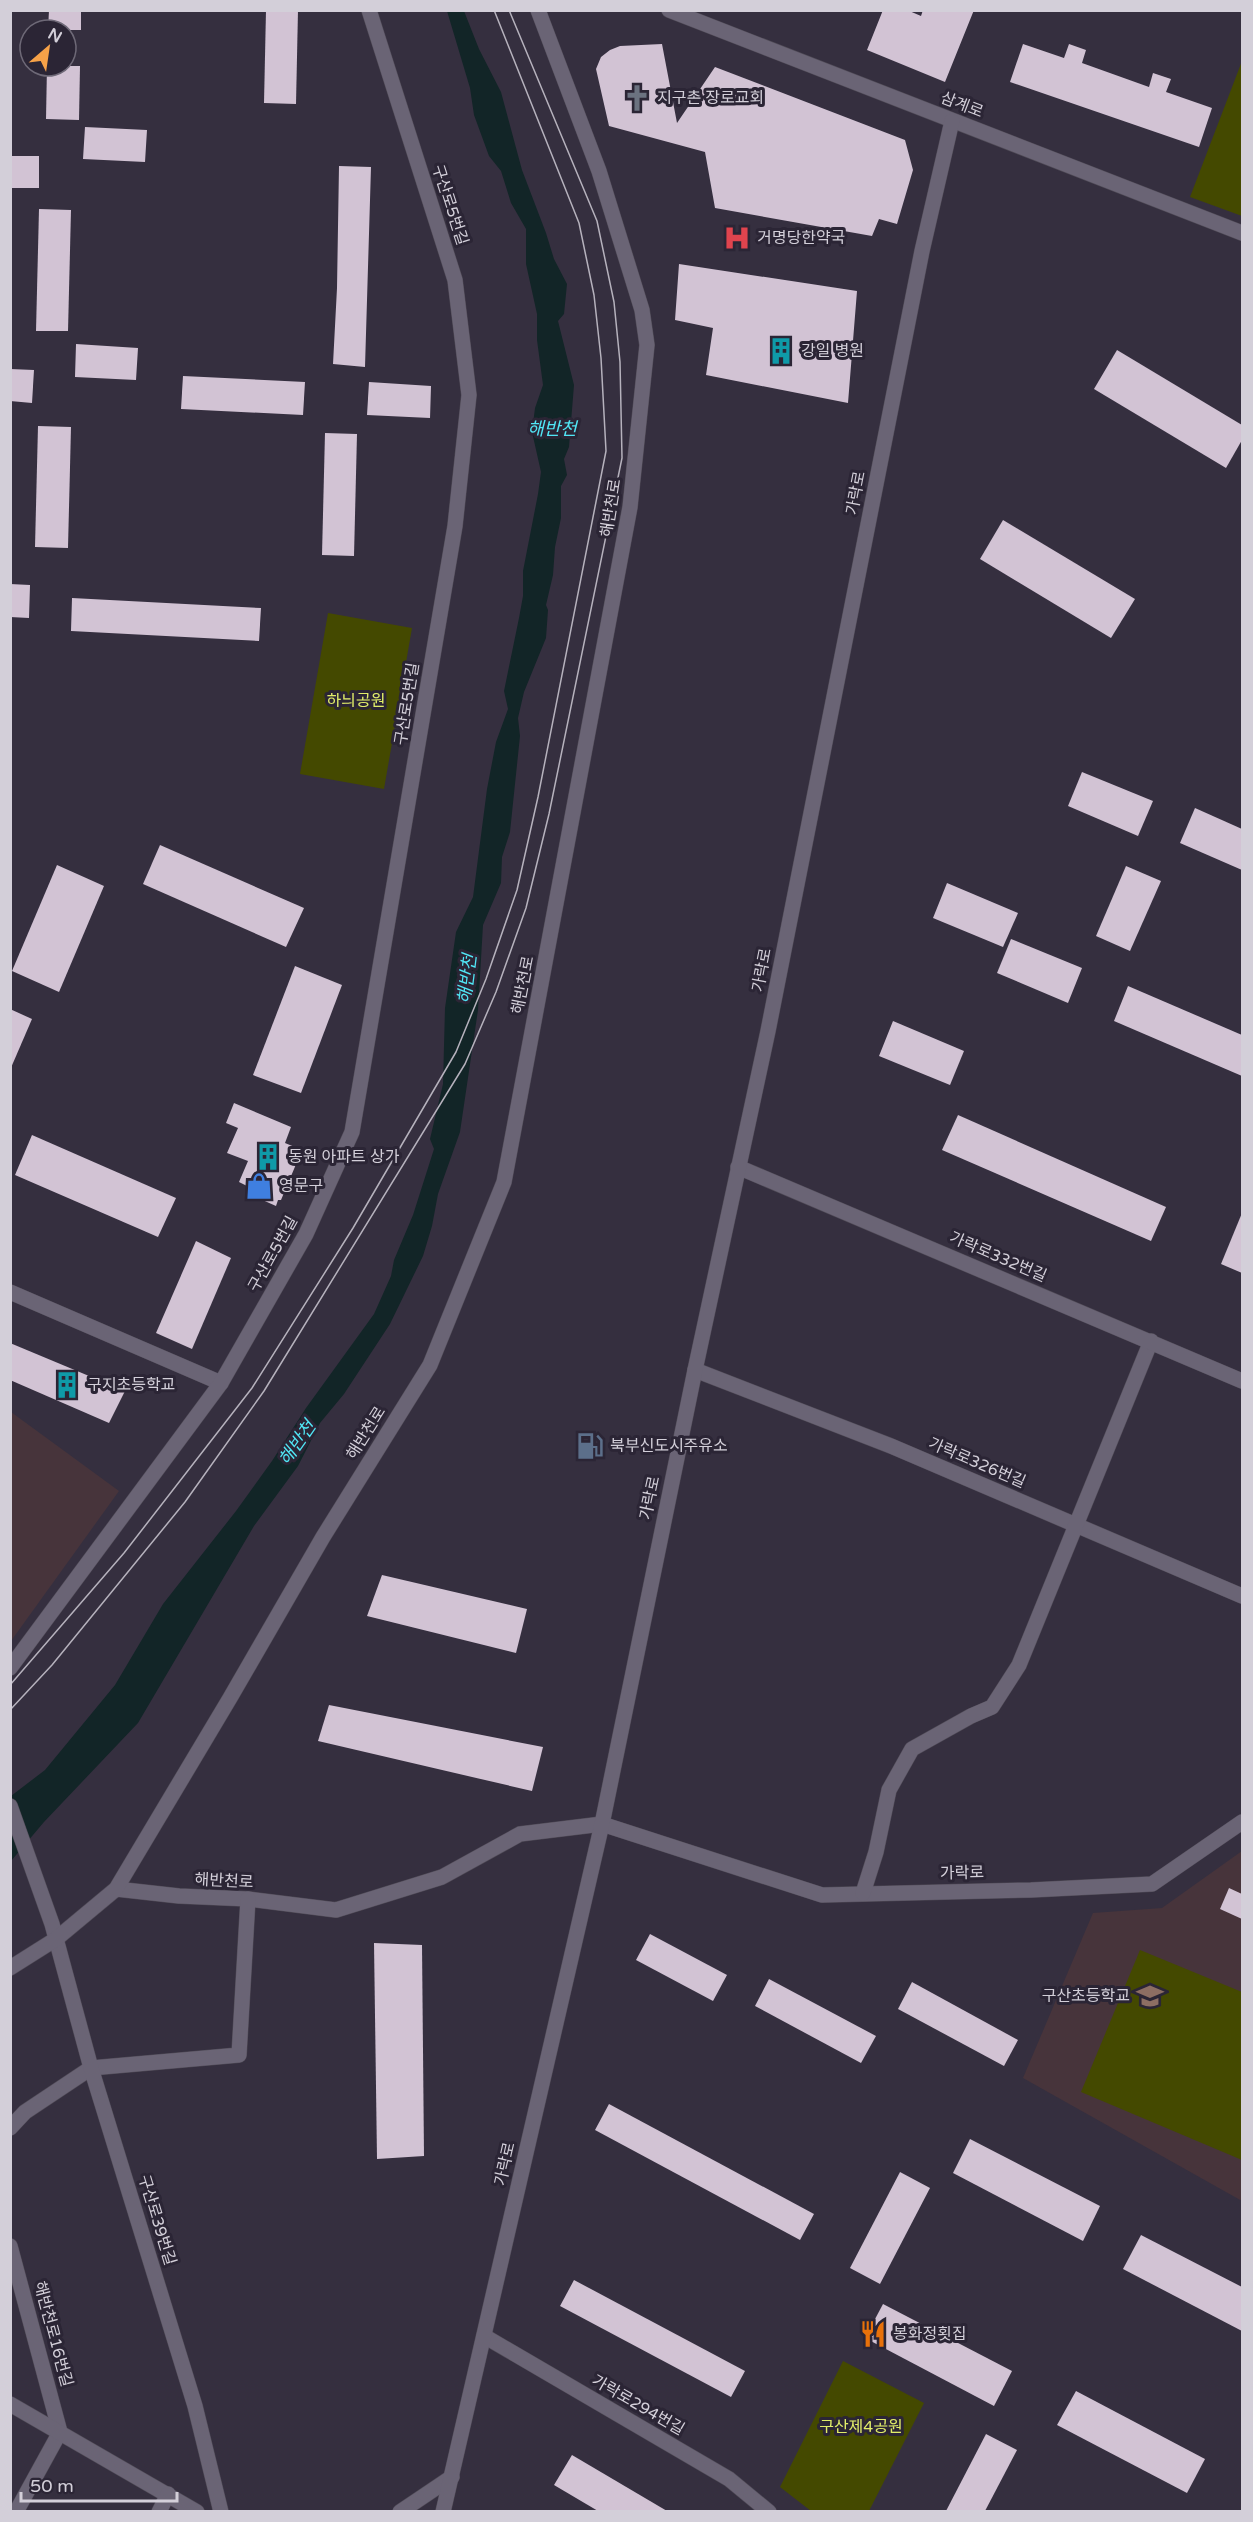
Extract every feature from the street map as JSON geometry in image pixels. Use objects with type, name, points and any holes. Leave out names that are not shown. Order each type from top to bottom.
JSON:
[{"type":"street","name":"구산로5번길","points":[[10,1668],[221,1383],[306,1234],[352,1132],[398,871],[456,514],[469,395],[455,280],[369,10]]},
{"type":"street","name":"해반천로","points":[[10,1968],[54,1932],[116,1889],[323,1537],[430,1365],[504,1182],[630,507],[647,345],[642,310],[599,171],[538,10]]},
{"type":"street","name":"삼계로","points":[[669,10],[1242,233]]},
{"type":"street","name":"가락로","points":[[443,2511],[602,1824],[695,1370],[768,1031],[922,251],[952,121]]},
{"type":"street","name":"가락로332번길","points":[[738,1167],[1242,1381]]},
{"type":"street","points":[[10,1292],[221,1383]]},
{"type":"street","points":[[863,1893],[876,1852],[889,1790],[912,1749],[992,1707],[1019,1665],[1078,1525],[1151,1341]]},
{"type":"street","name":"가락로326번길","points":[[695,1370],[891,1446],[1242,1596]]},
{"type":"street","name":"구산로39번길","points":[[10,1806],[54,1932],[92,2068],[195,2406],[221,2511]]},
{"type":"street","name":"가락로","points":[[602,1824],[822,1895],[1031,1890],[1152,1884],[1242,1822]]},
{"type":"street","name":"해반천로","points":[[116,1889],[179,1896],[248,1899],[336,1910],[441,1877],[520,1834],[602,1824]]},
{"type":"street","points":[[10,2128],[25,2112],[92,2068],[239,2055],[248,1899]]},
{"type":"street","name":"해반천로16번길","points":[[10,2246],[60,2432]]},
{"type":"street","name":"가락로294번길","points":[[484,2336],[729,2479],[769,2511]]},
{"type":"street","points":[[10,2404],[197,2511]]},
{"type":"street","points":[[16,2511],[60,2432]]},
{"type":"street","points":[[400,2511],[452,2478]]},
{"type":"street","points":[[159,2511],[168,2494]]},
{"type":"shaded area","points":[[11,1412],[119,1491],[11,1641]]},
{"type":"shaded area","name":"구산초등학교","points":[[1242,1851],[1242,2201],[1023,2078],[1093,1913],[1162,1908]]},
{"type":"green space","points":[[1242,61],[1242,216],[1190,197]]},
{"type":"green space","name":"하늬공원","points":[[328,613],[412,628],[384,789],[300,774]]},
{"type":"green space","points":[[1140,1950],[1242,1992],[1242,2160],[1081,2092]]},
{"type":"green space","name":"구산제4공원","points":[[843,2361],[924,2403],[869,2511],[811,2511],[780,2487]]},
{"type":"water","name":"해반천","points":[[447,11],[464,11],[479,49],[501,92],[522,170],[554,259],[567,284],[564,314],[558,321],[574,385],[569,447],[564,459],[567,475],[561,486],[561,518],[555,547],[553,575],[546,605],[548,610],[546,638],[524,692],[518,718],[520,736],[510,832],[502,857],[501,883],[483,925],[478,1010],[460,1132],[438,1194],[423,1256],[390,1324],[344,1394],[320,1423],[298,1466],[254,1526],[138,1723],[44,1822],[11,1861],[11,1796],[45,1770],[115,1685],[163,1604],[236,1511],[374,1314],[391,1276],[394,1260],[413,1215],[434,1149],[430,1139],[443,1084],[445,1008],[456,932],[473,897],[487,789],[496,742],[508,709],[504,691],[523,596],[523,571],[541,472],[532,432],[535,408],[543,385],[537,340],[537,314],[526,264],[526,229],[511,203],[501,171],[489,156],[474,115],[470,88]]},
{"type":"building","points":[[49,10],[81,10],[81,30],[78,30],[78,18],[49,18]]},
{"type":"building","points":[[266,10],[298,10],[296,104],[264,103]]},
{"type":"building","points":[[883,10],[907,10],[921,16],[923,10],[974,10],[945,82],[867,50]]},
{"type":"building","points":[[662,44],[677,123],[715,67],[905,140],[913,170],[897,224],[879,219],[872,236],[715,208],[705,152],[609,126],[596,69],[601,57],[620,46]]},
{"type":"building","points":[[1023,44],[1064,58],[1069,44],[1086,50],[1082,63],[1149,87],[1153,73],[1171,79],[1166,92],[1212,108],[1199,147],[1010,82]]},
{"type":"building","points":[[78,66],[80,66],[79,120],[46,119],[47,78],[78,78]]},
{"type":"building","points":[[85,127],[147,130],[145,162],[83,159]]},
{"type":"building","points":[[10,156],[39,156],[39,188],[10,188]]},
{"type":"building","points":[[339,166],[371,167],[365,367],[333,364]]},
{"type":"building","points":[[39,209],[71,210],[68,331],[36,331]]},
{"type":"building","name":"강일 병원","points":[[679,264],[857,291],[848,403],[706,375],[713,328],[675,320]]},
{"type":"building","points":[[76,344],[138,348],[136,380],[75,377]]},
{"type":"building","points":[[1117,350],[1242,425],[1242,440],[1226,468],[1094,389]]},
{"type":"building","points":[[10,369],[34,370],[32,403],[10,401]]},
{"type":"building","points":[[183,376],[305,382],[303,415],[181,409]]},
{"type":"building","points":[[369,382],[431,386],[430,418],[367,415]]},
{"type":"building","points":[[38,426],[71,427],[68,548],[35,547]]},
{"type":"building","points":[[325,433],[357,434],[354,556],[322,555]]},
{"type":"building","points":[[1003,520],[1135,599],[1111,638],[980,559]]},
{"type":"building","points":[[10,584],[30,585],[29,618],[10,617]]},
{"type":"building","points":[[72,598],[261,608],[259,641],[71,631]]},
{"type":"building","points":[[1082,772],[1153,801],[1138,836],[1068,806]]},
{"type":"building","points":[[1195,808],[1242,829],[1242,870],[1180,843]]},
{"type":"building","points":[[160,845],[304,908],[286,947],[143,884]]},
{"type":"building","points":[[57,865],[104,886],[59,992],[12,971]]},
{"type":"building","points":[[1126,866],[1161,881],[1130,951],[1096,936]]},
{"type":"building","points":[[947,883],[1018,913],[1003,947],[933,918]]},
{"type":"building","points":[[1011,939],[1082,968],[1068,1003],[997,973]]},
{"type":"building","points":[[295,966],[342,985],[301,1093],[253,1075]]},
{"type":"building","points":[[1128,986],[1242,1035],[1242,1076],[1114,1021]]},
{"type":"building","points":[[10,1009],[32,1019],[10,1070]]},
{"type":"building","points":[[893,1021],[964,1051],[950,1085],[879,1056]]},
{"type":"building","name":"동원 아파트 상가","points":[[234,1103],[291,1127],[285,1143],[302,1150],[281,1200],[278,1200],[276,1206],[251,1195],[253,1189],[239,1182],[248,1161],[227,1153],[238,1128],[226,1123]]},
{"type":"building","points":[[958,1115],[1166,1207],[1151,1241],[942,1150]]},
{"type":"building","points":[[32,1135],[176,1198],[158,1237],[15,1175]]},
{"type":"building","points":[[1242,1213],[1242,1273],[1221,1264]]},
{"type":"building","points":[[196,1241],[231,1258],[192,1349],[156,1333]]},
{"type":"building","name":"구지초등학교","points":[[10,1343],[125,1391],[109,1423],[10,1380]]},
{"type":"building","points":[[382,1575],[527,1609],[516,1653],[367,1616]]},
{"type":"building","points":[[329,1705],[543,1747],[532,1791],[318,1741]]},
{"type":"building","points":[[1229,1888],[1242,1894],[1242,1919],[1220,1909]]},
{"type":"building","points":[[650,1934],[727,1975],[713,2001],[636,1960]]},
{"type":"building","points":[[374,1943],[422,1945],[424,2156],[377,2159]]},
{"type":"building","points":[[769,1979],[876,2036],[861,2063],[755,2006]]},
{"type":"building","points":[[912,1982],[1018,2040],[1004,2066],[898,2009]]},
{"type":"building","points":[[609,2104],[814,2214],[800,2240],[595,2130]]},
{"type":"building","points":[[970,2139],[1100,2206],[1083,2241],[953,2173]]},
{"type":"building","points":[[900,2172],[930,2188],[880,2284],[850,2268]]},
{"type":"building","points":[[1141,2235],[1242,2287],[1242,2331],[1123,2269]]},
{"type":"building","points":[[574,2280],[745,2371],[731,2397],[560,2306]]},
{"type":"building","points":[[883,2304],[1012,2371],[994,2406],[865,2338]]},
{"type":"building","points":[[1076,2391],[1205,2459],[1187,2493],[1057,2425]]},
{"type":"building","points":[[986,2434],[1017,2450],[985,2511],[946,2511]]},
{"type":"building","points":[[572,2455],[667,2511],[598,2511],[554,2485]]},
{"type":"tram line","points":[[10,1685],[124,1553],[252,1388],[353,1228],[456,1052],[486,979],[517,890],[538,797],[606,451],[601,358],[594,295],[579,223],[494,10]]},
{"type":"tram line","points":[[10,1710],[52,1665],[185,1502],[264,1391],[465,1064],[496,992],[526,908],[549,814],[622,458],[620,362],[614,302],[597,221],[509,10]]},
{"type":"place","name":"지구촌 장로교회","points":[[637,98]]},
{"type":"place","name":"거명당한약국","points":[[737,238]]},
{"type":"place","name":"강일 병원","points":[[781,351]]},
{"type":"place","name":"동원 아파트 상가","points":[[268,1157]]},
{"type":"place","name":"영문구","points":[[259,1186]]},
{"type":"place","name":"구지초등학교","points":[[67,1385]]},
{"type":"place","name":"북부신도시주유소","points":[[590,1446]]},
{"type":"place","name":"구산초등학교","points":[[1150,1996]]},
{"type":"place","name":"봉화정횟집","points":[[873,2334]]}]
